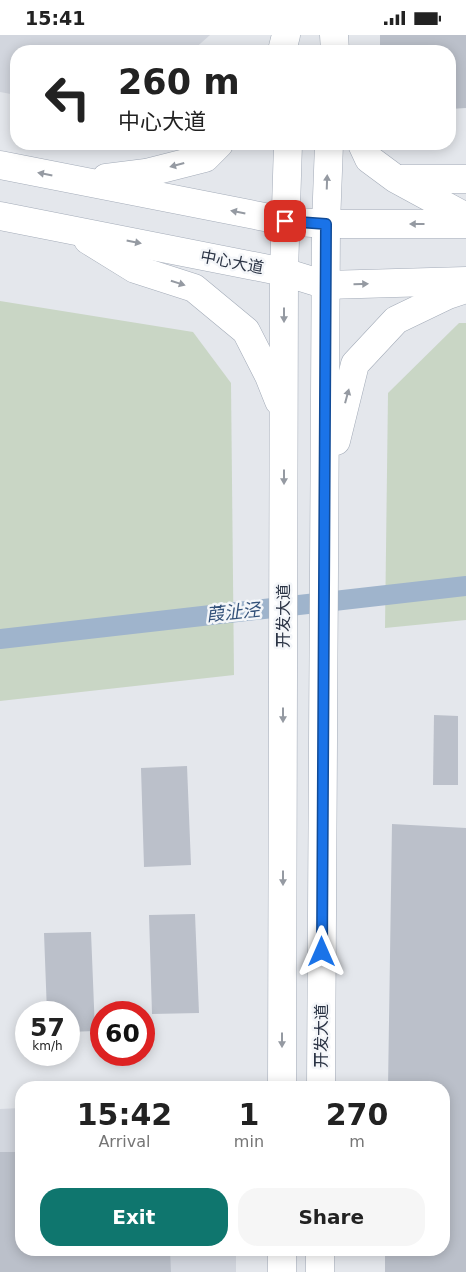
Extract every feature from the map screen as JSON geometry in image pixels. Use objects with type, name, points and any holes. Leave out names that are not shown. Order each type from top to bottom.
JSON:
[{"type":"main road","points":[[81,181],[146,173],[205,158],[213,150]]},
{"type":"main road","name":"开发大道","points":[[282,1081],[284,272],[288,150]]},
{"type":"main road","name":"开发大道","points":[[321,1081],[326,224],[329,150]]},
{"type":"main road","points":[[365,150],[370,159],[396,179],[466,217]]},
{"type":"main road","points":[[0,165],[285,221],[326,224],[466,224]]},
{"type":"main road","points":[[396,179],[466,179]]},
{"type":"main road","name":"中心大道","points":[[0,216],[284,272],[326,285],[466,281]]},
{"type":"main road","points":[[72,230],[135,269],[194,288],[246,331],[269,375],[284,415]]},
{"type":"main road","points":[[324,494],[355,365],[396,320],[448,295],[466,289]]},
{"type":"main road","points":[[412,312],[466,310]]},
{"type":"main road","points":[[282,1256],[282,1272]]},
{"type":"main road","points":[[320,1256],[320,1272]]},
{"type":"shaded area","points":[[0,35],[210,35],[199,45],[10,45],[10,94],[0,92]]},
{"type":"shaded area","points":[[15,1108],[15,1256],[236,1256],[236,1272],[0,1272],[0,1109]]},
{"type":"green space","points":[[0,301],[193,332],[231,383],[234,675],[0,701]]},
{"type":"green space","points":[[459,323],[466,323],[466,620],[385,628],[388,393]]},
{"type":"building","points":[[380,35],[466,35],[466,108],[456,109],[456,45],[380,45]]},
{"type":"building","points":[[434,715],[458,716],[458,785],[433,785]]},
{"type":"building","points":[[187,766],[191,865],[144,867],[141,768]]},
{"type":"building","points":[[392,824],[466,828],[466,1272],[385,1272],[385,1256],[450,1256],[450,1081],[388,1081]]},
{"type":"building","points":[[195,914],[199,1013],[155,1014],[155,1001],[152,1001],[149,915]]},
{"type":"building","points":[[91,932],[94,1001],[90,1001],[90,1031],[80,1032],[80,1001],[47,1001],[44,933]]},
{"type":"building","points":[[0,1152],[15,1152],[15,1256],[170,1256],[171,1272],[0,1272]]},
{"type":"waterway","name":"葭沚泾","points":[[0,639],[466,586]]},
{"type":"route","points":[[285,221],[326,224],[322,952]]}]
